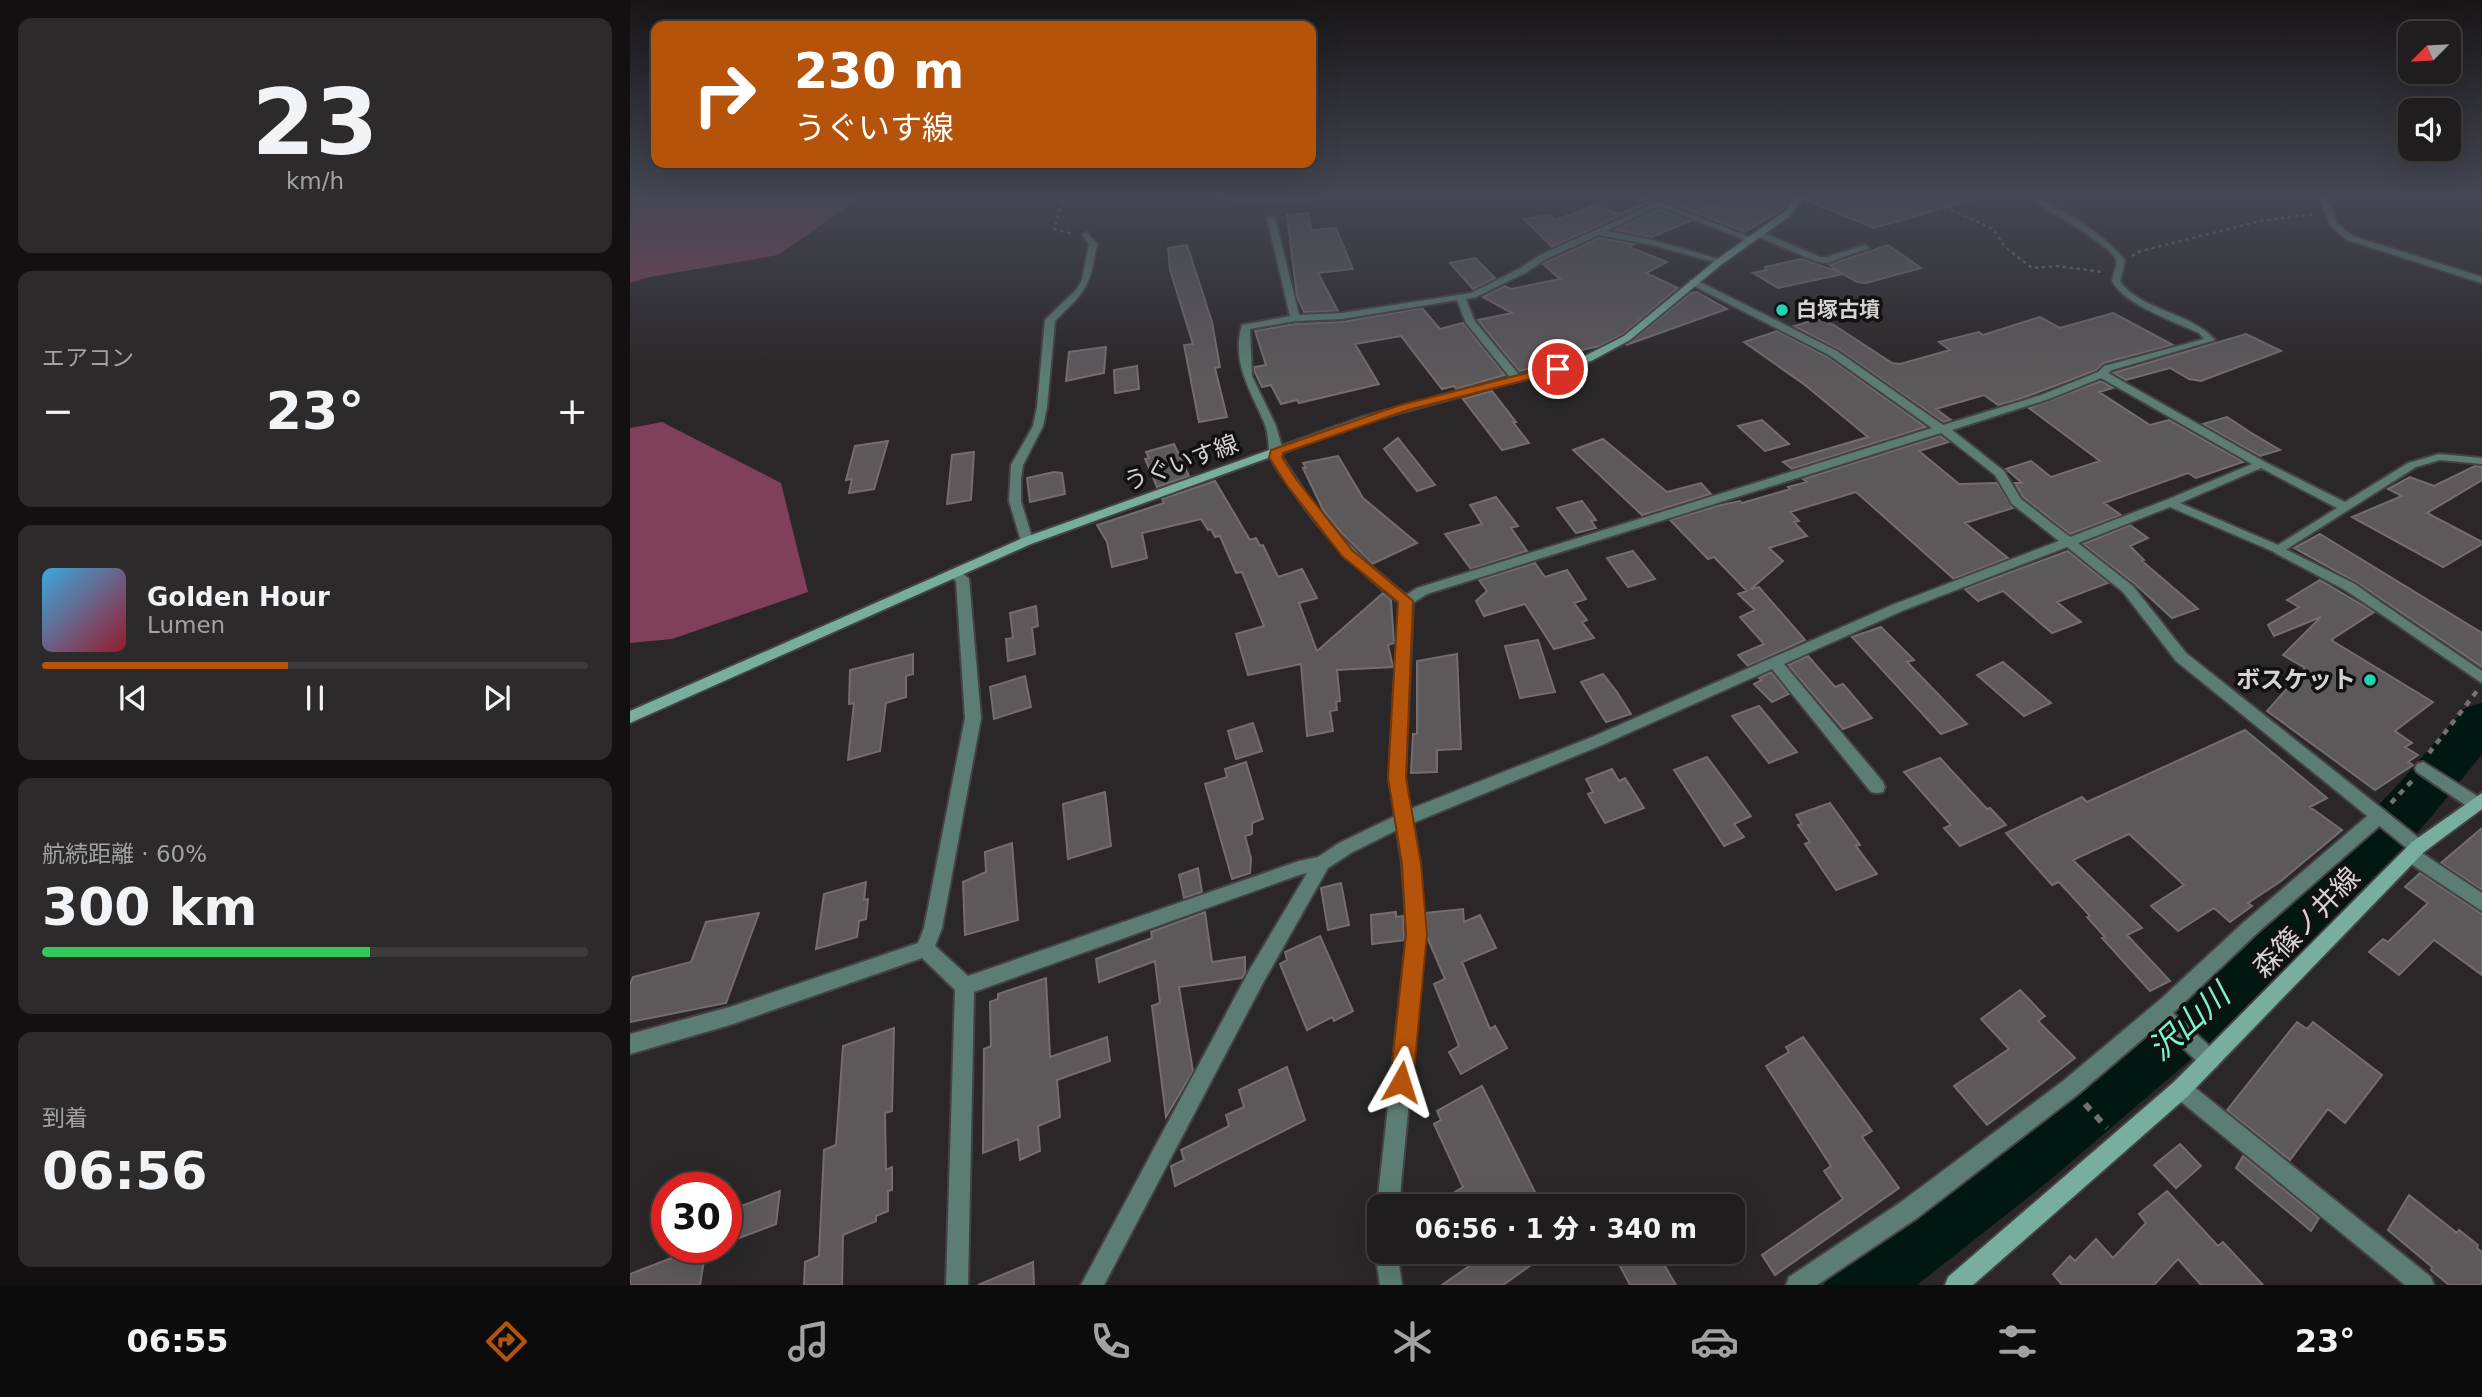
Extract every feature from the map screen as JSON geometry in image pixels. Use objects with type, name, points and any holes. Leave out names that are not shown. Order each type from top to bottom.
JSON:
[{"type":"street","points":[[1027,541],[1015,501],[1017,465],[1038,426],[1050,320],[1081,290],[1091,255]]},
{"type":"street","points":[[1280,255],[1296,318]]},
{"type":"street","points":[[1406,601],[1347,553],[1290,481],[1276,457],[1278,444],[1253,394],[1246,372],[1245,327],[1296,318],[1342,316],[1461,298],[1488,288],[1547,255]]},
{"type":"street","points":[[1694,255],[1719,262]]},
{"type":"street","name":"うぐいす線","points":[[630,718],[1027,541],[1277,450],[1404,408],[1577,362],[1614,346],[1729,255]]},
{"type":"street","points":[[1807,255],[1827,260],[1843,255]]},
{"type":"street","points":[[1406,601],[1422,591],[2045,397],[2102,374],[2108,368],[2210,340],[2202,331],[2127,294],[2116,281],[2116,275],[2122,267],[2121,259],[2116,255]]},
{"type":"street","points":[[2398,255],[2482,280]]},
{"type":"street","points":[[1693,282],[1833,353],[2000,473],[2016,501],[2128,589],[2181,657],[2381,818],[2482,904]]},
{"type":"street","points":[[1461,298],[1469,321],[1517,379]]},
{"type":"street","points":[[2102,374],[2260,464],[2346,507]]},
{"type":"street","points":[[2278,550],[2412,465],[2428,458],[2482,461]]},
{"type":"street","points":[[964,986],[1299,868],[1322,863],[1345,848],[1404,819],[1597,741],[1776,664],[1897,608],[2170,503],[2260,464]]},
{"type":"street","points":[[2170,503],[2278,550],[2350,587],[2482,678]]},
{"type":"street","points":[[925,949],[933,928],[973,718],[962,579],[954,573]]},
{"type":"street","points":[[1389,1194],[1416,934],[1412,864],[1397,778],[1406,601]]},
{"type":"street","points":[[1776,664],[1877,787]]},
{"type":"street","points":[[2425,770],[2479,802]]},
{"type":"street","name":"森篠ノ井線","points":[[1956,1285],[2181,1089],[2203,1054],[2412,847],[2479,802]]},
{"type":"street","points":[[1797,1285],[1909,1210],[2070,1088],[2160,1014],[2250,928],[2381,818]]},
{"type":"street","points":[[1092,1285],[1257,975],[1322,863]]},
{"type":"street","points":[[925,949],[964,986],[957,1285]]},
{"type":"street","points":[[630,1044],[730,1016],[925,949]]},
{"type":"street","points":[[2160,1014],[2203,1054]]},
{"type":"street","points":[[2181,1089],[2423,1285]]},
{"type":"street","points":[[1388,1264],[1391,1285]]},
{"type":"path","points":[[2015,255],[2032,268],[2057,266],[2116,275]]},
{"type":"path","points":[[2121,259],[2131,255]]},
{"type":"path","points":[[2082,1101],[2108,1129]]},
{"type":"shaded area","points":[[630,255],[778,255],[649,277],[630,283]]},
{"type":"shaded area","points":[[662,422],[781,483],[808,592],[672,639],[630,643],[630,428]]},
{"type":"building","points":[[1169,255],[1190,255],[1212,322],[1220,367],[1215,368],[1227,417],[1199,422],[1184,345],[1193,344],[1170,270]]},
{"type":"building","points":[[1292,255],[1347,255],[1353,269],[1318,273],[1338,311],[1304,312],[1297,297]]},
{"type":"building","points":[[1562,255],[1649,255],[1667,262],[1646,273],[1678,288],[1623,334],[1600,346],[1577,351],[1579,353],[1573,357],[1519,371],[1478,320],[1512,313],[1483,297],[1505,286],[1511,289],[1560,279],[1543,264]]},
{"type":"building","points":[[1859,255],[1902,255],[1921,268],[1866,283],[1857,282],[1843,274],[1778,288],[1753,273],[1766,270],[1765,267],[1801,259],[1842,273],[1829,265]]},
{"type":"building","points":[[1475,258],[1495,278],[1473,289],[1450,263]]},
{"type":"building","points":[[1697,292],[1727,309],[1626,345],[1691,293]]},
{"type":"building","points":[[1422,308],[1440,329],[1463,323],[1505,375],[1456,389],[1454,386],[1442,389],[1401,336],[1355,344],[1379,384],[1299,403],[1297,400],[1281,404],[1271,385],[1262,387],[1254,370],[1254,367],[1266,365],[1255,331],[1295,324],[1342,322]]},
{"type":"building","points":[[2113,313],[2173,345],[2103,363],[2097,370],[2017,400],[1998,405],[1984,395],[1936,409],[1951,420],[1943,422],[1838,349],[1794,326],[1817,319],[1832,324],[1892,363],[1900,364],[1950,350],[1939,342],[1979,332],[1983,335],[2040,317],[2060,328]]},
{"type":"building","points":[[1777,331],[1828,357],[1926,427],[1792,469],[1783,462],[1868,437],[1805,385],[1744,342]]},
{"type":"building","points":[[2246,334],[2281,351],[2201,381],[2189,379],[2170,368],[2126,380],[2113,373]]},
{"type":"building","points":[[1106,347],[1104,373],[1066,381],[1069,352]]},
{"type":"building","points":[[1137,366],[1139,389],[1115,393],[1114,370]]},
{"type":"building","points":[[2101,381],[2113,388],[2099,392],[2150,425],[2169,420],[2243,462],[2196,478],[2188,473],[2104,503],[2121,515],[2070,534],[2023,497],[2015,483],[2022,483],[2006,469],[2031,461],[2051,477],[2100,461],[2029,408]]},
{"type":"building","points":[[1492,391],[1529,443],[1502,450],[1463,399]]},
{"type":"building","points":[[2227,417],[2280,450],[2260,456],[2203,424]]},
{"type":"building","points":[[1762,420],[1789,444],[1765,451],[1738,426]]},
{"type":"building","points":[[1940,436],[1949,442],[1919,451],[1959,484],[1997,483],[2013,508],[1965,523],[2008,558],[1954,579],[1856,492],[1790,512],[1799,521],[1794,522],[1807,536],[1769,548],[1783,561],[1751,589],[1759,587],[1805,640],[1748,666],[1738,655],[1764,644],[1740,617],[1755,610],[1738,594],[1747,591],[1714,557],[1708,559],[1670,520],[1790,489],[1788,487],[1807,482],[1803,479]]},
{"type":"building","points":[[1398,438],[1435,485],[1417,491],[1384,449]]},
{"type":"building","points":[[1603,439],[1667,492],[1701,483],[1711,494],[1642,515],[1573,450]]},
{"type":"building","points":[[888,441],[874,489],[849,493],[852,479],[846,480],[855,446]]},
{"type":"building","points":[[1174,444],[1189,476],[1157,487],[1145,459],[1149,458],[1146,452]]},
{"type":"building","points":[[974,452],[971,500],[947,504],[952,455]]},
{"type":"building","points":[[1338,456],[1363,498],[1417,543],[1372,564],[1340,531],[1323,510],[1303,468],[1306,468],[1303,463]]},
{"type":"building","points":[[2475,466],[2482,467],[2482,480],[2427,513],[2482,542],[2443,567],[2352,517],[2402,496],[2388,489],[2410,477],[2434,486]]},
{"type":"building","points":[[1054,472],[1062,473],[1065,494],[1030,502],[1027,478]]},
{"type":"building","points":[[1215,481],[1250,540],[1256,538],[1260,546],[1263,545],[1278,577],[1302,569],[1317,598],[1299,603],[1317,651],[1383,593],[1391,600],[1394,643],[1388,645],[1393,667],[1337,670],[1340,701],[1336,702],[1337,710],[1330,711],[1333,731],[1307,736],[1301,664],[1248,675],[1236,634],[1264,626],[1242,572],[1236,573],[1220,536],[1215,537],[1201,519],[1142,533],[1147,558],[1112,567],[1107,542],[1097,525],[1164,503],[1162,499]]},
{"type":"building","points":[[1496,497],[1518,526],[1511,528],[1527,551],[1471,569],[1445,534],[1482,524],[1470,505]]},
{"type":"building","points":[[1582,501],[1596,520],[1591,521],[1596,528],[1576,533],[1557,508]]},
{"type":"building","points":[[2130,525],[2148,538],[2130,546],[2144,560],[2142,561],[2198,609],[2172,618],[2135,584],[2083,544]]},
{"type":"building","points":[[2320,534],[2482,633],[2482,667],[2356,582],[2294,548]]},
{"type":"building","points":[[1633,551],[1655,579],[1628,587],[1607,558]]},
{"type":"building","points":[[2068,551],[2108,583],[2057,602],[2081,622],[2052,633],[2003,591],[1978,601],[1965,589]]},
{"type":"building","points":[[1535,563],[1545,577],[1567,570],[1586,599],[1574,603],[1587,620],[1582,622],[1594,638],[1554,649],[1525,604],[1484,616],[1476,601],[1487,591],[1479,580]]},
{"type":"building","points":[[2320,580],[2374,612],[2331,640],[2433,702],[2395,731],[2412,743],[2405,747],[2418,755],[2408,762],[2413,765],[2375,790],[2267,711],[2305,668],[2283,655],[2321,617],[2274,636],[2268,625],[2299,607],[2287,600]]},
{"type":"building","points":[[1036,606],[1038,626],[1032,628],[1035,654],[1008,661],[1006,639],[1013,638],[1010,613]]},
{"type":"building","points":[[1881,627],[1914,660],[1907,662],[1967,724],[1941,734],[1852,637]]},
{"type":"building","points":[[1538,640],[1555,692],[1520,698],[1505,646]]},
{"type":"building","points":[[913,654],[913,674],[906,676],[906,697],[886,703],[880,751],[848,760],[854,703],[849,704],[850,670]]},
{"type":"building","points":[[1457,654],[1461,749],[1437,750],[1437,772],[1411,773],[1413,734],[1417,734],[1417,661]]},
{"type":"building","points":[[1808,656],[1835,687],[1843,684],[1872,718],[1843,729],[1788,665]]},
{"type":"building","points":[[2003,662],[2051,703],[2024,716],[1977,675]]},
{"type":"building","points":[[1771,672],[1789,694],[1772,702],[1754,684]]},
{"type":"building","points":[[1603,674],[1631,714],[1606,722],[1581,682]]},
{"type":"building","points":[[1025,676],[1031,707],[994,719],[990,687]]},
{"type":"building","points":[[1759,706],[1797,752],[1769,763],[1732,716]]},
{"type":"building","points":[[1253,723],[1262,751],[1236,759],[1228,731]]},
{"type":"building","points":[[2245,730],[2327,798],[2310,807],[2342,830],[2281,881],[2248,903],[2252,906],[2230,922],[2214,908],[2178,931],[2151,906],[2184,885],[2129,834],[2073,860],[2142,928],[2127,935],[2170,981],[2150,991],[2102,938],[2105,937],[2087,917],[2090,916],[2059,882],[2052,885],[2006,833],[2082,797],[2087,802]]},
{"type":"building","points":[[1707,757],[1751,816],[1734,824],[1744,837],[1724,846],[1674,770]]},
{"type":"building","points":[[1940,758],[1987,809],[1990,808],[2006,825],[1960,846],[1944,828],[1951,825],[1904,772]]},
{"type":"building","points":[[1246,762],[1263,819],[1252,823],[1252,834],[1245,836],[1251,858],[1250,873],[1232,879],[1205,784],[1227,777],[1225,769]]},
{"type":"building","points":[[1612,769],[1619,781],[1625,778],[1644,808],[1605,823],[1588,794],[1593,792],[1586,779]]},
{"type":"building","points":[[1105,792],[1111,846],[1068,859],[1063,804]]},
{"type":"building","points":[[1830,803],[1877,874],[1836,890],[1805,844],[1810,842],[1798,825],[1802,824],[1796,815]]},
{"type":"building","points":[[2482,828],[2482,890],[2441,863]]},
{"type":"building","points":[[1012,843],[1018,920],[965,935],[963,882],[986,872],[985,852]]},
{"type":"building","points":[[1198,868],[1202,892],[1184,898],[1179,875]]},
{"type":"building","points":[[2420,873],[2482,914],[2482,975],[2434,940],[2399,975],[2369,952],[2383,939],[2388,942],[2428,903],[2405,887]]},
{"type":"building","points":[[866,882],[866,919],[859,921],[857,937],[816,949],[824,894]]},
{"type":"building","points":[[1341,883],[1349,925],[1328,930],[1321,888]]},
{"type":"building","points":[[1463,909],[1464,922],[1480,915],[1496,948],[1462,962],[1490,1029],[1495,1026],[1507,1048],[1461,1074],[1449,1052],[1459,1046],[1434,984],[1445,979],[1427,937],[1426,913]]},
{"type":"building","points":[[1205,912],[1212,962],[1245,957],[1245,973],[1242,978],[1179,987],[1193,1071],[1166,1117],[1152,1006],[1160,1003],[1155,961],[1099,982],[1096,959],[1152,938],[1151,932]]},
{"type":"building","points":[[1396,912],[1396,917],[1403,916],[1404,940],[1372,944],[1371,915]]},
{"type":"building","points":[[759,913],[726,1003],[630,1022],[630,984],[633,977],[691,962],[706,922]]},
{"type":"building","points":[[1320,936],[1353,1011],[1334,1021],[1332,1017],[1307,1030],[1280,964],[1287,960],[1285,952]]},
{"type":"building","points":[[1046,978],[1050,1057],[1107,1037],[1110,1061],[1057,1080],[1060,1117],[1038,1126],[1040,1151],[1020,1160],[1018,1139],[983,1153],[984,1049],[991,1046],[990,1002],[998,999],[998,994]]},
{"type":"building","points":[[2020,990],[2045,1016],[2038,1021],[2075,1058],[1987,1125],[1954,1086],[2009,1049],[1981,1019]]},
{"type":"building","points":[[2297,1022],[2307,1029],[2313,1022],[2382,1075],[2345,1123],[2328,1109],[2290,1160],[2227,1110]]},
{"type":"building","points":[[894,1028],[892,1111],[885,1113],[886,1170],[892,1167],[888,1211],[876,1216],[876,1221],[843,1235],[842,1285],[804,1285],[805,1262],[819,1256],[824,1150],[836,1145],[843,1046]]},
{"type":"building","points":[[1803,1037],[1872,1131],[1862,1137],[1899,1188],[1775,1275],[1762,1255],[1843,1199],[1824,1171],[1831,1166],[1766,1066],[1789,1052],[1786,1047]]},
{"type":"building","points":[[1287,1067],[1305,1120],[1175,1186],[1171,1166],[1184,1160],[1181,1150],[1229,1126],[1226,1115],[1244,1107],[1239,1090]]},
{"type":"building","points":[[1482,1086],[1536,1194],[1452,1194],[1463,1187],[1434,1124],[1441,1120],[1437,1111]]},
{"type":"building","points":[[2180,1144],[2201,1166],[2176,1188],[2154,1165]]},
{"type":"building","points":[[2243,1156],[2319,1218],[2311,1231],[2236,1168]]},
{"type":"building","points":[[780,1191],[776,1224],[742,1237],[742,1206]]},
{"type":"building","points":[[2167,1191],[2218,1246],[2223,1242],[2263,1285],[2201,1285],[2178,1259],[2154,1285],[2062,1285],[2053,1274],[2070,1256],[2075,1261],[2096,1239],[2113,1258],[2146,1223],[2139,1214]]},
{"type":"building","points":[[2409,1195],[2457,1233],[2459,1230],[2478,1245],[2477,1248],[2482,1252],[2482,1285],[2449,1285],[2388,1230]]},
{"type":"building","points":[[1033,1262],[1034,1285],[978,1285]]},
{"type":"building","points":[[659,1263],[704,1263],[700,1285],[630,1285],[630,1274]]},
{"type":"building","points":[[1472,1264],[1533,1264],[1503,1285],[1442,1285]]},
{"type":"building","points":[[1619,1264],[1664,1264],[1676,1285],[1630,1285]]},
{"type":"waterway","name":"沢山川","points":[[1860,1285],[2109,1090],[2267,952],[2414,802],[2482,721]]},
{"type":"place","name":"白塚古墳","points":[[1782,310]]},
{"type":"place","name":"ボスケット","points":[[2370,680]]},
{"type":"route","points":[[1401,1082],[1416,934],[1412,864],[1397,778],[1406,601],[1347,553],[1290,481],[1276,457],[1277,450],[1404,408],[1558,369]]}]
